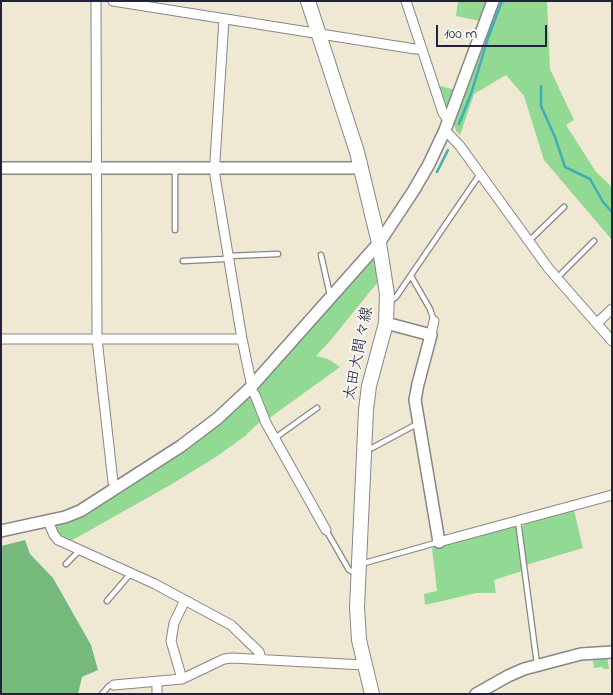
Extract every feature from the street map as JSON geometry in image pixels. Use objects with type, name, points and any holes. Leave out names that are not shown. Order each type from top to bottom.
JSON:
[{"type":"main road","name":"太田大間々線","points":[[308,1],[362,168],[379,243],[388,302],[386,323],[369,386],[366,410],[359,569],[357,619],[359,640],[372,694]]},
{"type":"street","points":[[96,1],[97,339],[116,488]]},
{"type":"street","points":[[113,1],[153,4],[224,19],[422,49]]},
{"type":"street","points":[[406,1],[447,125],[455,140],[557,278],[612,341]]},
{"type":"street","points":[[1,531],[48,521],[80,511],[181,446],[218,418],[251,386],[379,243],[422,177],[447,125],[493,1]]},
{"type":"street","points":[[224,19],[215,169],[251,386],[266,423],[326,530]]},
{"type":"street","points":[[1,168],[362,168]]},
{"type":"street","points":[[597,323],[612,309]]},
{"type":"street","points":[[434,321],[416,392],[418,423],[439,542],[611,497]]},
{"type":"street","points":[[386,323],[431,335]]},
{"type":"street","points":[[1,338],[242,339]]},
{"type":"street","points":[[48,521],[56,538],[155,584],[231,624],[259,652],[261,658]]},
{"type":"street","points":[[182,679],[172,641],[174,623],[185,600]]},
{"type":"street","points":[[476,694],[508,676],[537,665],[581,654],[612,652]]},
{"type":"street","points":[[114,685],[182,679],[224,659],[261,658],[364,665]]},
{"type":"street","points":[[156,694],[157,682]]},
{"type":"lane","points":[[174,168],[175,230]]},
{"type":"lane","points":[[388,302],[396,297],[480,174]]},
{"type":"lane","points":[[529,241],[564,207]]},
{"type":"lane","points":[[557,278],[594,241]]},
{"type":"lane","points":[[183,261],[224,259],[228,256],[278,254]]},
{"type":"lane","points":[[321,255],[330,297]]},
{"type":"lane","points":[[411,276],[430,309],[434,321]]},
{"type":"lane","points":[[275,438],[317,408]]},
{"type":"lane","points":[[364,450],[372,448],[418,423]]},
{"type":"lane","points":[[518,522],[537,665]]},
{"type":"lane","points":[[326,530],[349,570],[359,569],[366,564],[439,542]]},
{"type":"lane","points":[[66,564],[76,554],[78,549]]},
{"type":"lane","points":[[107,601],[130,573]]},
{"type":"lane","points":[[102,694],[110,686],[114,685]]},
{"type":"green space","points":[[458,1],[488,1],[480,21],[456,16]]},
{"type":"green space","points":[[500,1],[547,1],[550,69],[574,120],[566,125],[596,172],[612,187],[612,240],[544,160],[524,96],[506,75],[474,94],[460,135],[456,131],[454,123]]},
{"type":"green space","points":[[437,85],[455,90],[447,111]]},
{"type":"green space","points":[[372,260],[378,262],[381,278],[316,356],[328,359],[340,367],[268,419],[257,391],[258,388]]},
{"type":"green space","points":[[250,397],[262,420],[245,436],[216,457],[172,484],[69,542],[62,540],[55,529],[57,525],[84,515],[170,460],[222,423]]},
{"type":"green space","points":[[574,510],[583,548],[526,565],[522,528],[525,523]]},
{"type":"green space","points":[[514,525],[516,527],[522,571],[494,580],[496,593],[476,593],[425,605],[424,594],[437,591],[432,548]]},
{"type":"green space","points":[[25,540],[30,554],[53,578],[91,645],[98,670],[82,677],[78,694],[1,694],[1,546]]},
{"type":"green space","points":[[607,656],[609,669],[603,669],[602,667],[594,668],[592,657]]},
{"type":"waterway","points":[[459,124],[502,1]]},
{"type":"waterway","points":[[541,86],[541,106],[555,137],[565,167],[590,179],[603,202],[612,212]]},
{"type":"waterway","points":[[437,172],[448,150]]}]
